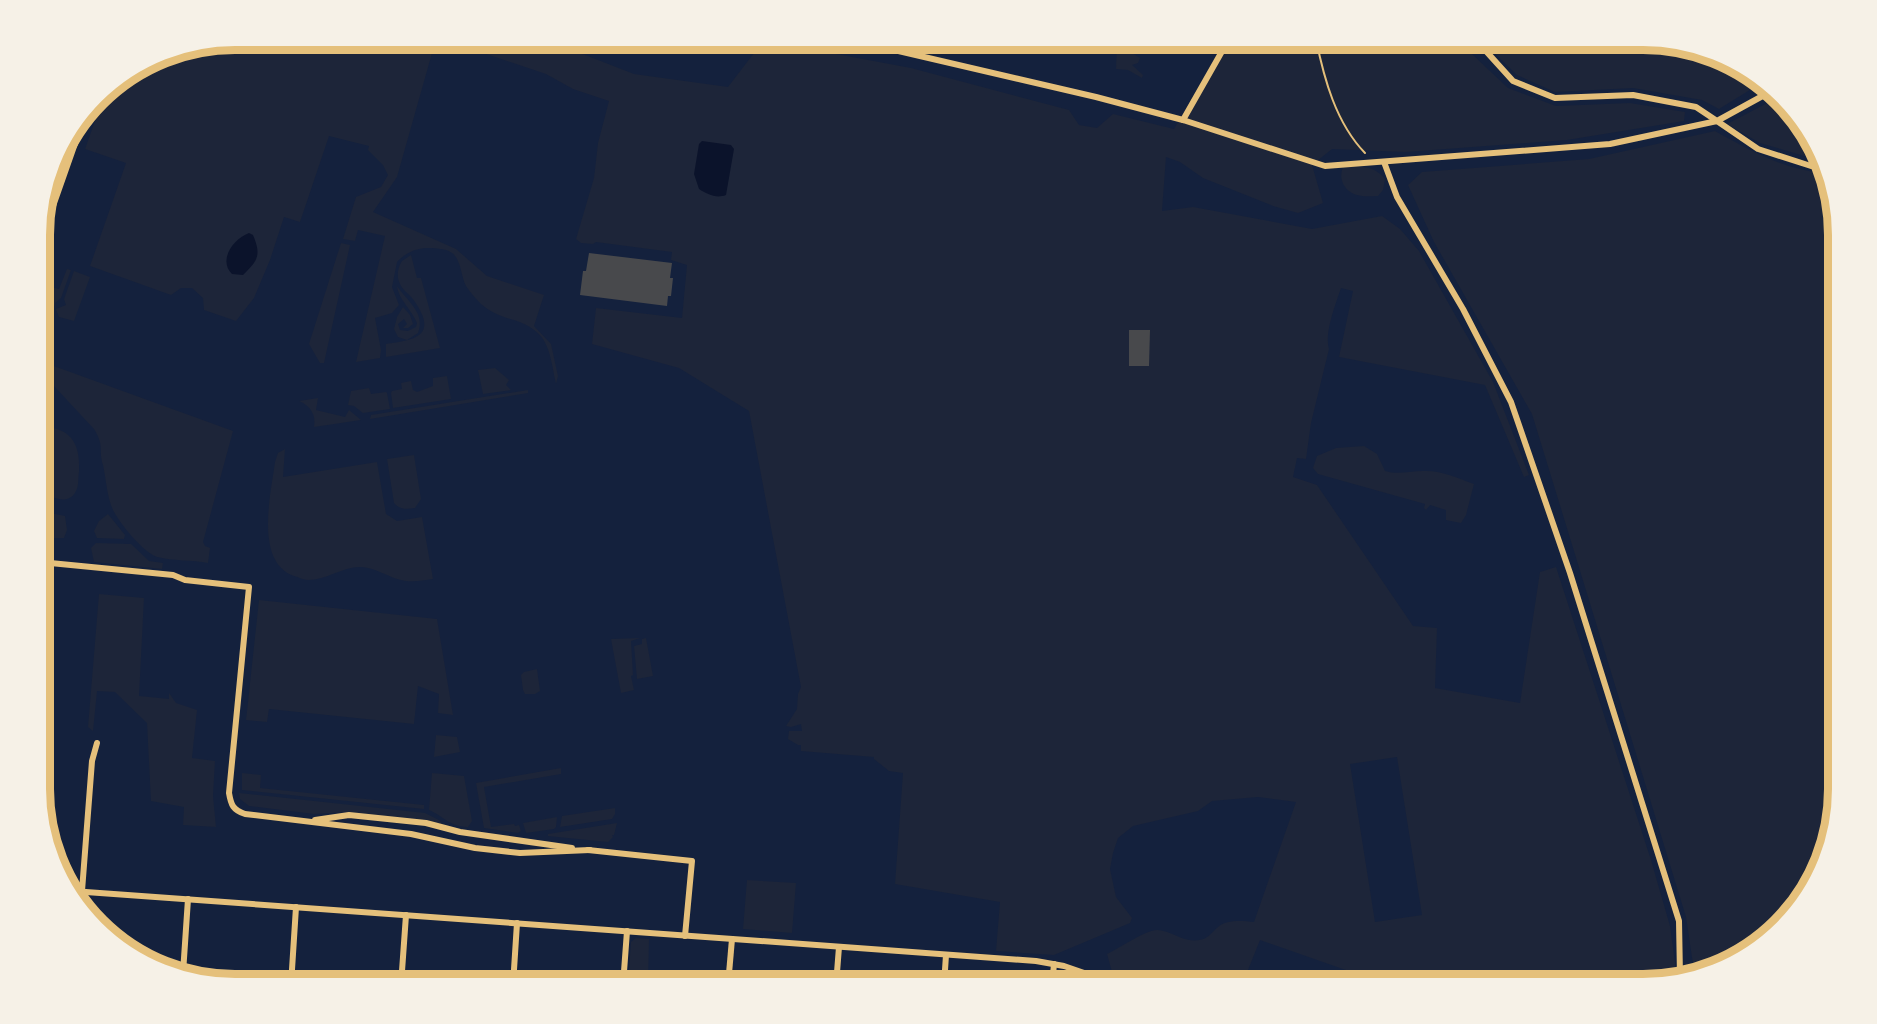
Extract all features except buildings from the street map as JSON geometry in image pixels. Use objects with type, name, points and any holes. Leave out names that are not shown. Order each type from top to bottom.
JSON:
[{"type":"street","points":[[890,49],[1184,120],[1325,166],[1610,144],[1717,121],[1764,95]]},
{"type":"street","points":[[1184,120],[1223,49]]},
{"type":"street","points":[[1484,49],[1513,81],[1555,98],[1633,95],[1696,106],[1758,148],[1814,166]]},
{"type":"street","points":[[52,207],[75,141]]},
{"type":"street","points":[[1384,162],[1398,197],[1463,309],[1511,402],[1570,573],[1679,921],[1680,971]]},
{"type":"street","points":[[50,562],[173,575],[185,580],[249,587],[229,793],[231,804],[236,811],[245,814],[411,834],[475,848],[520,853],[590,850]]},
{"type":"street","points":[[98,743],[92,761],[82,891],[946,955],[1054,964],[1085,974]]},
{"type":"street","points":[[308,821],[349,815],[415,822],[460,832],[590,850],[692,861],[686,936]]},
{"type":"street","points":[[183,967],[188,899]]},
{"type":"street","points":[[292,974],[296,907]]},
{"type":"street","points":[[402,974],[406,915]]},
{"type":"street","points":[[514,974],[517,923]]},
{"type":"street","points":[[624,974],[627,931]]},
{"type":"street","points":[[729,974],[732,939]]},
{"type":"street","points":[[837,974],[839,947]]},
{"type":"street","points":[[945,974],[946,955]]},
{"type":"street","points":[[1054,964],[1054,974]]},
{"type":"path","points":[[1318,49],[1322,69],[1339,115],[1354,142],[1366,154]]},
{"type":"shaded area","points":[[234,49],[433,49],[397,177],[373,212],[456,249],[487,276],[544,295],[534,326],[551,344],[558,376],[556,384],[546,344],[535,330],[496,314],[481,304],[466,286],[455,256],[449,251],[439,249],[417,249],[406,254],[397,262],[392,287],[399,305],[392,313],[375,318],[381,350],[380,358],[356,362],[385,236],[358,230],[355,241],[343,239],[356,197],[381,187],[388,175],[383,165],[368,150],[369,146],[329,136],[300,222],[284,217],[270,260],[254,298],[236,321],[204,310],[203,298],[192,288],[181,288],[171,295],[90,266],[126,163],[85,149],[99,110],[113,95],[142,74],[175,59],[210,51]]},
{"type":"shaded area","points":[[471,49],[570,49],[634,74],[728,87],[754,53],[784,49],[810,49],[911,68],[1069,110],[1079,125],[1097,128],[1113,114],[1174,129],[1221,49],[1467,49],[1508,88],[1556,106],[1630,103],[1685,112],[1684,121],[1567,140],[1406,152],[1332,149],[1312,165],[1323,203],[1298,213],[1273,206],[1203,178],[1180,162],[1166,157],[1162,211],[1193,207],[1312,229],[1382,216],[1400,229],[1419,251],[1493,382],[1529,475],[1524,477],[1485,385],[1339,357],[1353,291],[1341,288],[1329,327],[1329,349],[1311,423],[1306,459],[1297,458],[1293,477],[1317,485],[1413,626],[1437,628],[1435,688],[1520,703],[1540,572],[1556,567],[1651,860],[1670,926],[1676,971],[1655,974],[1357,974],[1260,940],[1246,974],[1118,974],[1112,972],[1107,954],[1147,933],[1158,930],[1188,940],[1199,940],[1207,937],[1222,924],[1235,921],[1254,922],[1296,802],[1258,797],[1212,801],[1198,811],[1133,826],[1118,838],[1110,869],[1116,897],[1132,918],[1130,923],[1054,955],[996,951],[1000,902],[895,884],[903,773],[889,771],[874,757],[801,751],[801,745],[788,739],[789,731],[802,731],[801,724],[786,726],[797,709],[801,687],[749,411],[679,368],[592,344],[596,308],[682,318],[687,265],[671,260],[672,252],[596,242],[581,243],[576,239],[594,178],[598,143],[609,101],[573,89],[546,74]],"holes":[[[1397,757],[1422,915],[1375,922],[1350,764]]]},
{"type":"shaded area","points":[[1117,49],[1125,49],[1140,58],[1138,63],[1132,65],[1143,75],[1142,78],[1128,70],[1116,69]]},
{"type":"shaded area","points":[[1490,49],[1667,51],[1702,59],[1724,69],[1754,88],[1719,109],[1702,100],[1633,88],[1555,92],[1517,75]]},
{"type":"shaded area","points":[[1770,101],[1796,132],[1810,158],[1760,143],[1727,124]]},
{"type":"shaded area","points":[[1715,131],[1780,163],[1816,172],[1826,210],[1828,234],[1828,789],[1826,814],[1813,860],[1796,892],[1782,911],[1764,929],[1745,943],[1724,955],[1693,967],[1686,917],[1532,414],[1434,242],[1408,185],[1422,172],[1589,159]]},
{"type":"shaded area","points":[[702,141],[731,145],[734,149],[726,195],[715,196],[699,189],[694,174],[699,144]]},
{"type":"shaded area","points":[[1343,167],[1361,167],[1376,171],[1385,179],[1383,190],[1378,196],[1362,196],[1352,193],[1343,184],[1341,176]]},
{"type":"shaded area","points":[[249,233],[253,235],[256,242],[257,258],[243,275],[232,274],[226,263],[229,250]]},
{"type":"shaded area","points":[[341,243],[350,245],[324,363],[320,363],[309,344]]},
{"type":"shaded area","points":[[411,255],[417,278],[421,278],[440,348],[386,357],[386,344],[414,338],[424,329],[422,313],[401,286],[398,278],[402,261]]},
{"type":"shaded area","points":[[67,269],[71,270],[61,298],[55,303],[56,309],[66,305],[64,299],[74,271],[90,277],[74,321],[59,317],[50,294],[50,290],[51,287],[59,289]]},
{"type":"shaded area","points":[[397,286],[420,319],[418,333],[407,340],[398,337],[394,329],[403,307],[410,315],[413,324],[408,328],[403,328],[407,324],[404,319],[398,324],[400,330],[408,331],[416,327],[417,323]]},
{"type":"shaded area","points":[[50,365],[233,431],[203,542],[210,548],[208,563],[157,557],[145,550],[126,530],[111,505],[100,444],[94,429],[50,382]]},
{"type":"shaded area","points":[[495,368],[509,380],[506,385],[511,390],[483,394],[478,370]]},
{"type":"shaded area","points":[[447,376],[451,399],[393,408],[391,393],[402,389],[401,383],[411,381],[413,390],[417,392],[433,386],[433,378]]},
{"type":"shaded area","points":[[369,388],[371,394],[387,393],[390,409],[363,413],[354,406],[348,405],[351,391]]},
{"type":"shaded area","points":[[528,390],[528,393],[370,419],[371,415]]},
{"type":"shaded area","points":[[318,398],[316,410],[345,417],[349,410],[361,420],[314,427],[312,411],[299,401]]},
{"type":"shaded area","points":[[50,428],[61,430],[67,434],[75,444],[79,457],[77,489],[73,496],[64,500],[50,495]]},
{"type":"shaded area","points":[[1364,446],[1377,454],[1385,471],[1436,472],[1474,484],[1466,515],[1461,523],[1446,520],[1446,510],[1430,505],[1426,510],[1425,504],[1318,474],[1313,468],[1317,456],[1336,448]]},
{"type":"shaded area","points":[[285,449],[283,477],[377,462],[386,514],[397,521],[422,517],[433,579],[402,580],[376,570],[355,567],[322,578],[304,580],[282,568],[274,557],[269,542],[268,525],[275,462],[278,453]]},
{"type":"shaded area","points":[[414,455],[421,499],[415,508],[403,509],[394,503],[387,459]]},
{"type":"shaded area","points":[[50,513],[65,516],[67,530],[64,538],[50,538]]},
{"type":"shaded area","points":[[108,514],[125,535],[124,539],[97,538],[94,531],[99,521]]},
{"type":"shaded area","points":[[96,543],[131,544],[149,561],[163,563],[162,569],[94,562],[91,548]]},
{"type":"shaded area","points":[[99,594],[144,598],[139,696],[169,699],[169,693],[176,703],[197,710],[192,758],[215,761],[213,796],[216,827],[183,825],[184,807],[151,801],[147,723],[115,692],[97,691],[93,731],[88,727]]},
{"type":"shaded area","points":[[259,600],[437,619],[453,715],[438,713],[439,694],[418,686],[414,724],[269,709],[267,722],[246,720]]},
{"type":"shaded area","points":[[640,638],[631,641],[633,675],[631,676],[634,690],[621,693],[611,639]]},
{"type":"shaded area","points":[[646,638],[653,676],[637,679],[634,646],[642,644],[642,639]]},
{"type":"shaded area","points":[[537,669],[540,691],[535,694],[525,694],[521,675]]},
{"type":"shaded area","points":[[436,735],[457,737],[460,752],[434,757]]},
{"type":"shaded area","points":[[561,768],[561,774],[484,787],[491,827],[514,824],[519,825],[521,831],[518,833],[484,828],[476,783]]},
{"type":"shaded area","points":[[242,773],[261,775],[260,788],[424,805],[424,809],[242,790]]},
{"type":"shaded area","points":[[432,773],[464,776],[472,821],[468,827],[451,823],[429,810]]},
{"type":"shaded area","points":[[239,793],[425,813],[439,820],[443,825],[350,812],[314,814],[249,806],[240,799]]},
{"type":"shaded area","points":[[615,808],[612,819],[560,827],[562,816]]},
{"type":"shaded area","points":[[557,817],[554,829],[526,833],[523,823]]},
{"type":"shaded area","points":[[617,823],[614,835],[608,842],[548,836],[548,834]]},
{"type":"shaded area","points":[[747,880],[796,883],[792,933],[743,929]]},
{"type":"shaded area","points":[[636,938],[649,939],[648,974],[629,974],[631,942]]}]
